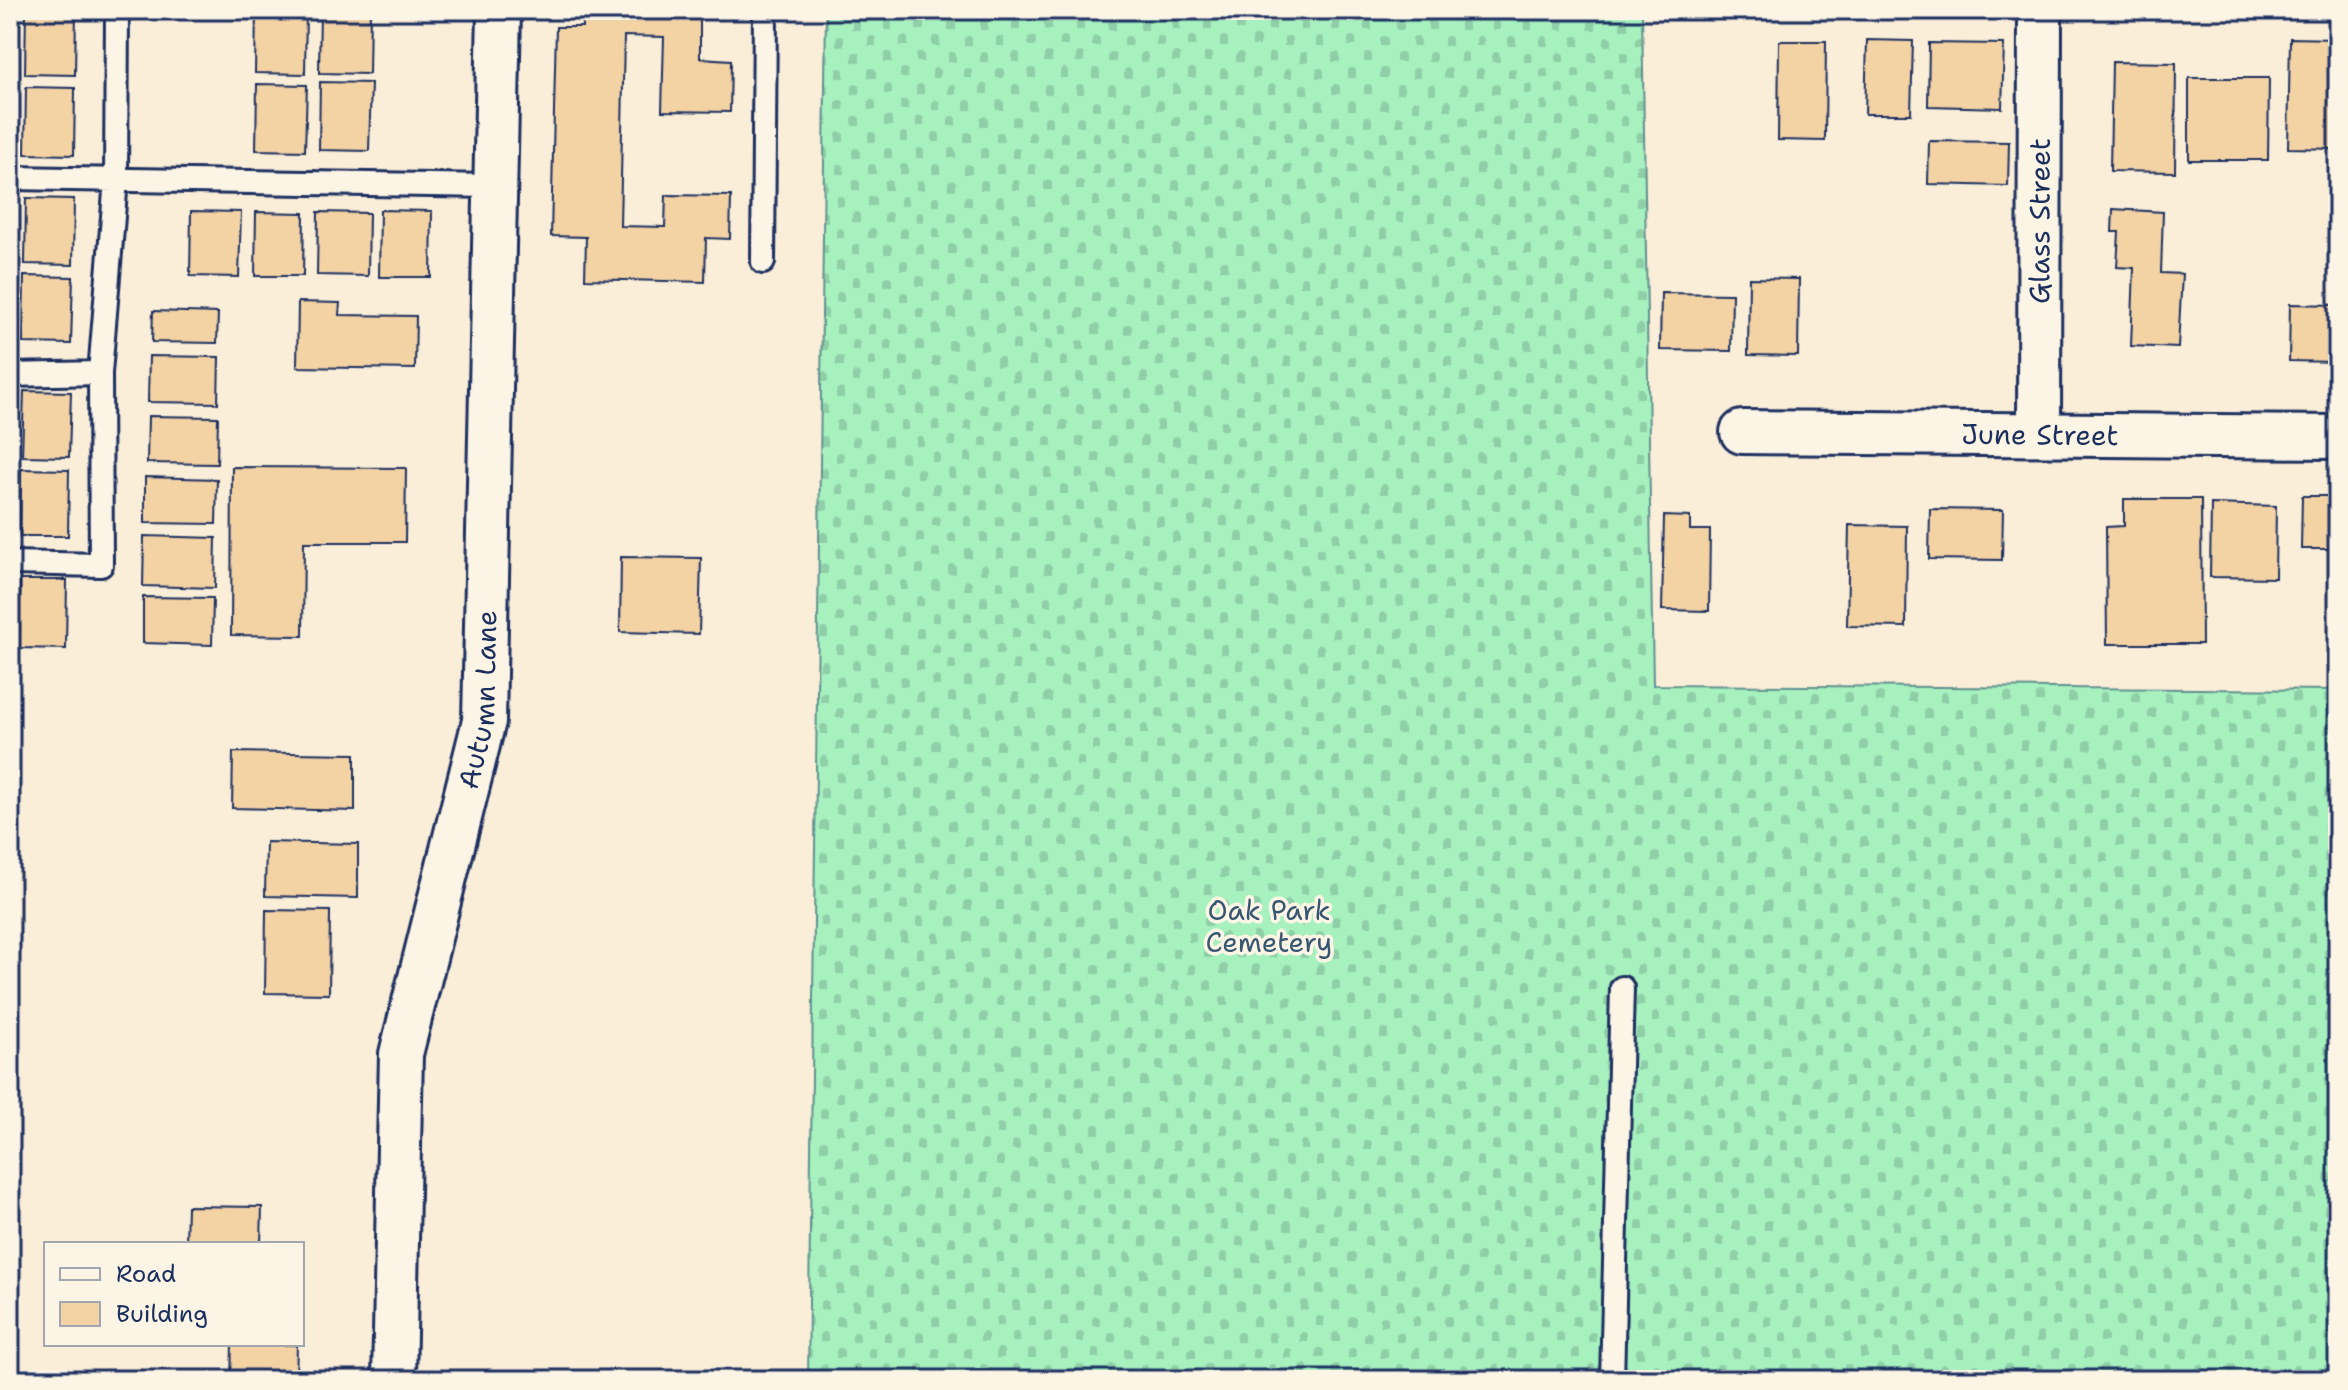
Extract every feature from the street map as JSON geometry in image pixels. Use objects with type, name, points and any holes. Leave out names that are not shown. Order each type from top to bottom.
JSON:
[{"type":"street","name":"Autumn Lane","points":[[394,1380],[401,1054],[484,721],[499,10]]},
{"type":"street","name":"Glass Street","points":[[2039,433],[2040,10]]},
{"type":"street","name":"June Street","points":[[1742,432],[2338,437]]},
{"type":"lane","points":[[10,563],[101,565],[100,373],[116,180],[117,10]]},
{"type":"lane","points":[[763,262],[765,10]]},
{"type":"lane","points":[[10,178],[493,186]]},
{"type":"lane","points":[[10,375],[100,373]]},
{"type":"lane","points":[[1612,1380],[1622,988]]},
{"type":"green space","name":"Oak Park Cemetery","points":[[826,10],[1642,10],[1653,685],[2338,690],[2338,1380],[808,1380]]},
{"type":"building","points":[[26,10],[76,10],[75,75],[25,74]]},
{"type":"building","points":[[256,10],[306,10],[305,74],[255,73]]},
{"type":"building","points":[[320,10],[370,10],[369,74],[319,73]]},
{"type":"building","points":[[582,10],[700,10],[700,58],[731,60],[730,112],[662,111],[664,37],[624,36],[620,226],[665,227],[666,195],[731,196],[730,239],[706,238],[705,282],[585,279],[586,237],[551,236],[556,27],[582,27]]},
{"type":"building","points":[[2290,38],[2336,39],[2338,149],[2288,148]]},
{"type":"building","points":[[1867,40],[1913,41],[1911,114],[1865,114]]},
{"type":"building","points":[[1779,41],[1826,41],[1825,141],[1778,140]]},
{"type":"building","points":[[1929,43],[2004,44],[2002,108],[1928,106]]},
{"type":"building","points":[[2112,62],[2176,63],[2175,172],[2110,171]]},
{"type":"building","points":[[2189,78],[2269,78],[2268,160],[2189,160]]},
{"type":"building","points":[[320,82],[371,83],[369,151],[319,150]]},
{"type":"building","points":[[257,84],[307,85],[305,151],[256,150]]},
{"type":"building","points":[[26,87],[75,88],[74,155],[25,154]]},
{"type":"building","points":[[1929,141],[2009,142],[2008,186],[1928,184]]},
{"type":"building","points":[[26,198],[74,199],[73,265],[25,264]]},
{"type":"building","points":[[2113,209],[2163,212],[2161,273],[2182,274],[2178,348],[2131,346],[2134,268],[2117,267],[2119,232],[2112,232]]},
{"type":"building","points":[[380,210],[432,211],[431,277],[379,277]]},
{"type":"building","points":[[191,211],[241,212],[239,277],[190,276]]},
{"type":"building","points":[[256,212],[304,213],[303,276],[255,276]]},
{"type":"building","points":[[318,212],[369,213],[368,276],[317,275]]},
{"type":"building","points":[[24,276],[73,277],[71,344],[23,343]]},
{"type":"building","points":[[1749,278],[1799,279],[1798,356],[1748,355]]},
{"type":"building","points":[[1661,293],[1732,294],[1731,351],[1660,350]]},
{"type":"building","points":[[298,302],[340,303],[339,315],[416,316],[415,369],[297,367]]},
{"type":"building","points":[[2290,304],[2337,305],[2336,362],[2289,361]]},
{"type":"building","points":[[153,311],[218,313],[217,343],[152,342]]},
{"type":"building","points":[[149,356],[219,357],[218,403],[148,402]]},
{"type":"building","points":[[24,391],[71,392],[69,457],[22,456]]},
{"type":"building","points":[[148,416],[218,417],[217,464],[147,463]]},
{"type":"building","points":[[232,467],[406,468],[405,542],[304,542],[303,636],[231,635]]},
{"type":"building","points":[[21,469],[69,470],[68,536],[20,536]]},
{"type":"building","points":[[145,477],[217,479],[216,524],[145,523]]},
{"type":"building","points":[[2334,481],[2338,481],[2338,549],[2301,549],[2302,496],[2334,496]]},
{"type":"building","points":[[2124,499],[2201,499],[2202,644],[2107,644],[2106,527],[2124,526]]},
{"type":"building","points":[[2211,504],[2276,506],[2275,578],[2210,577]]},
{"type":"building","points":[[1930,509],[2003,510],[2002,560],[1929,559]]},
{"type":"building","points":[[1664,516],[1690,517],[1690,530],[1710,530],[1709,611],[1662,610]]},
{"type":"building","points":[[1849,525],[1907,526],[1906,627],[1847,626]]},
{"type":"building","points":[[144,536],[216,538],[215,588],[143,586]]},
{"type":"building","points":[[621,557],[701,558],[699,634],[620,632]]},
{"type":"building","points":[[20,580],[67,580],[66,649],[19,648]]},
{"type":"building","points":[[143,597],[213,598],[212,645],[143,643]]},
{"type":"building","points":[[233,752],[355,754],[355,811],[232,808]]},
{"type":"building","points":[[266,842],[358,844],[358,898],[265,896]]},
{"type":"building","points":[[266,910],[330,911],[329,994],[265,993]]},
{"type":"building","points":[[187,1206],[262,1207],[261,1242],[186,1242]]},
{"type":"building","points":[[232,1346],[297,1346],[296,1380],[231,1380]]}]
